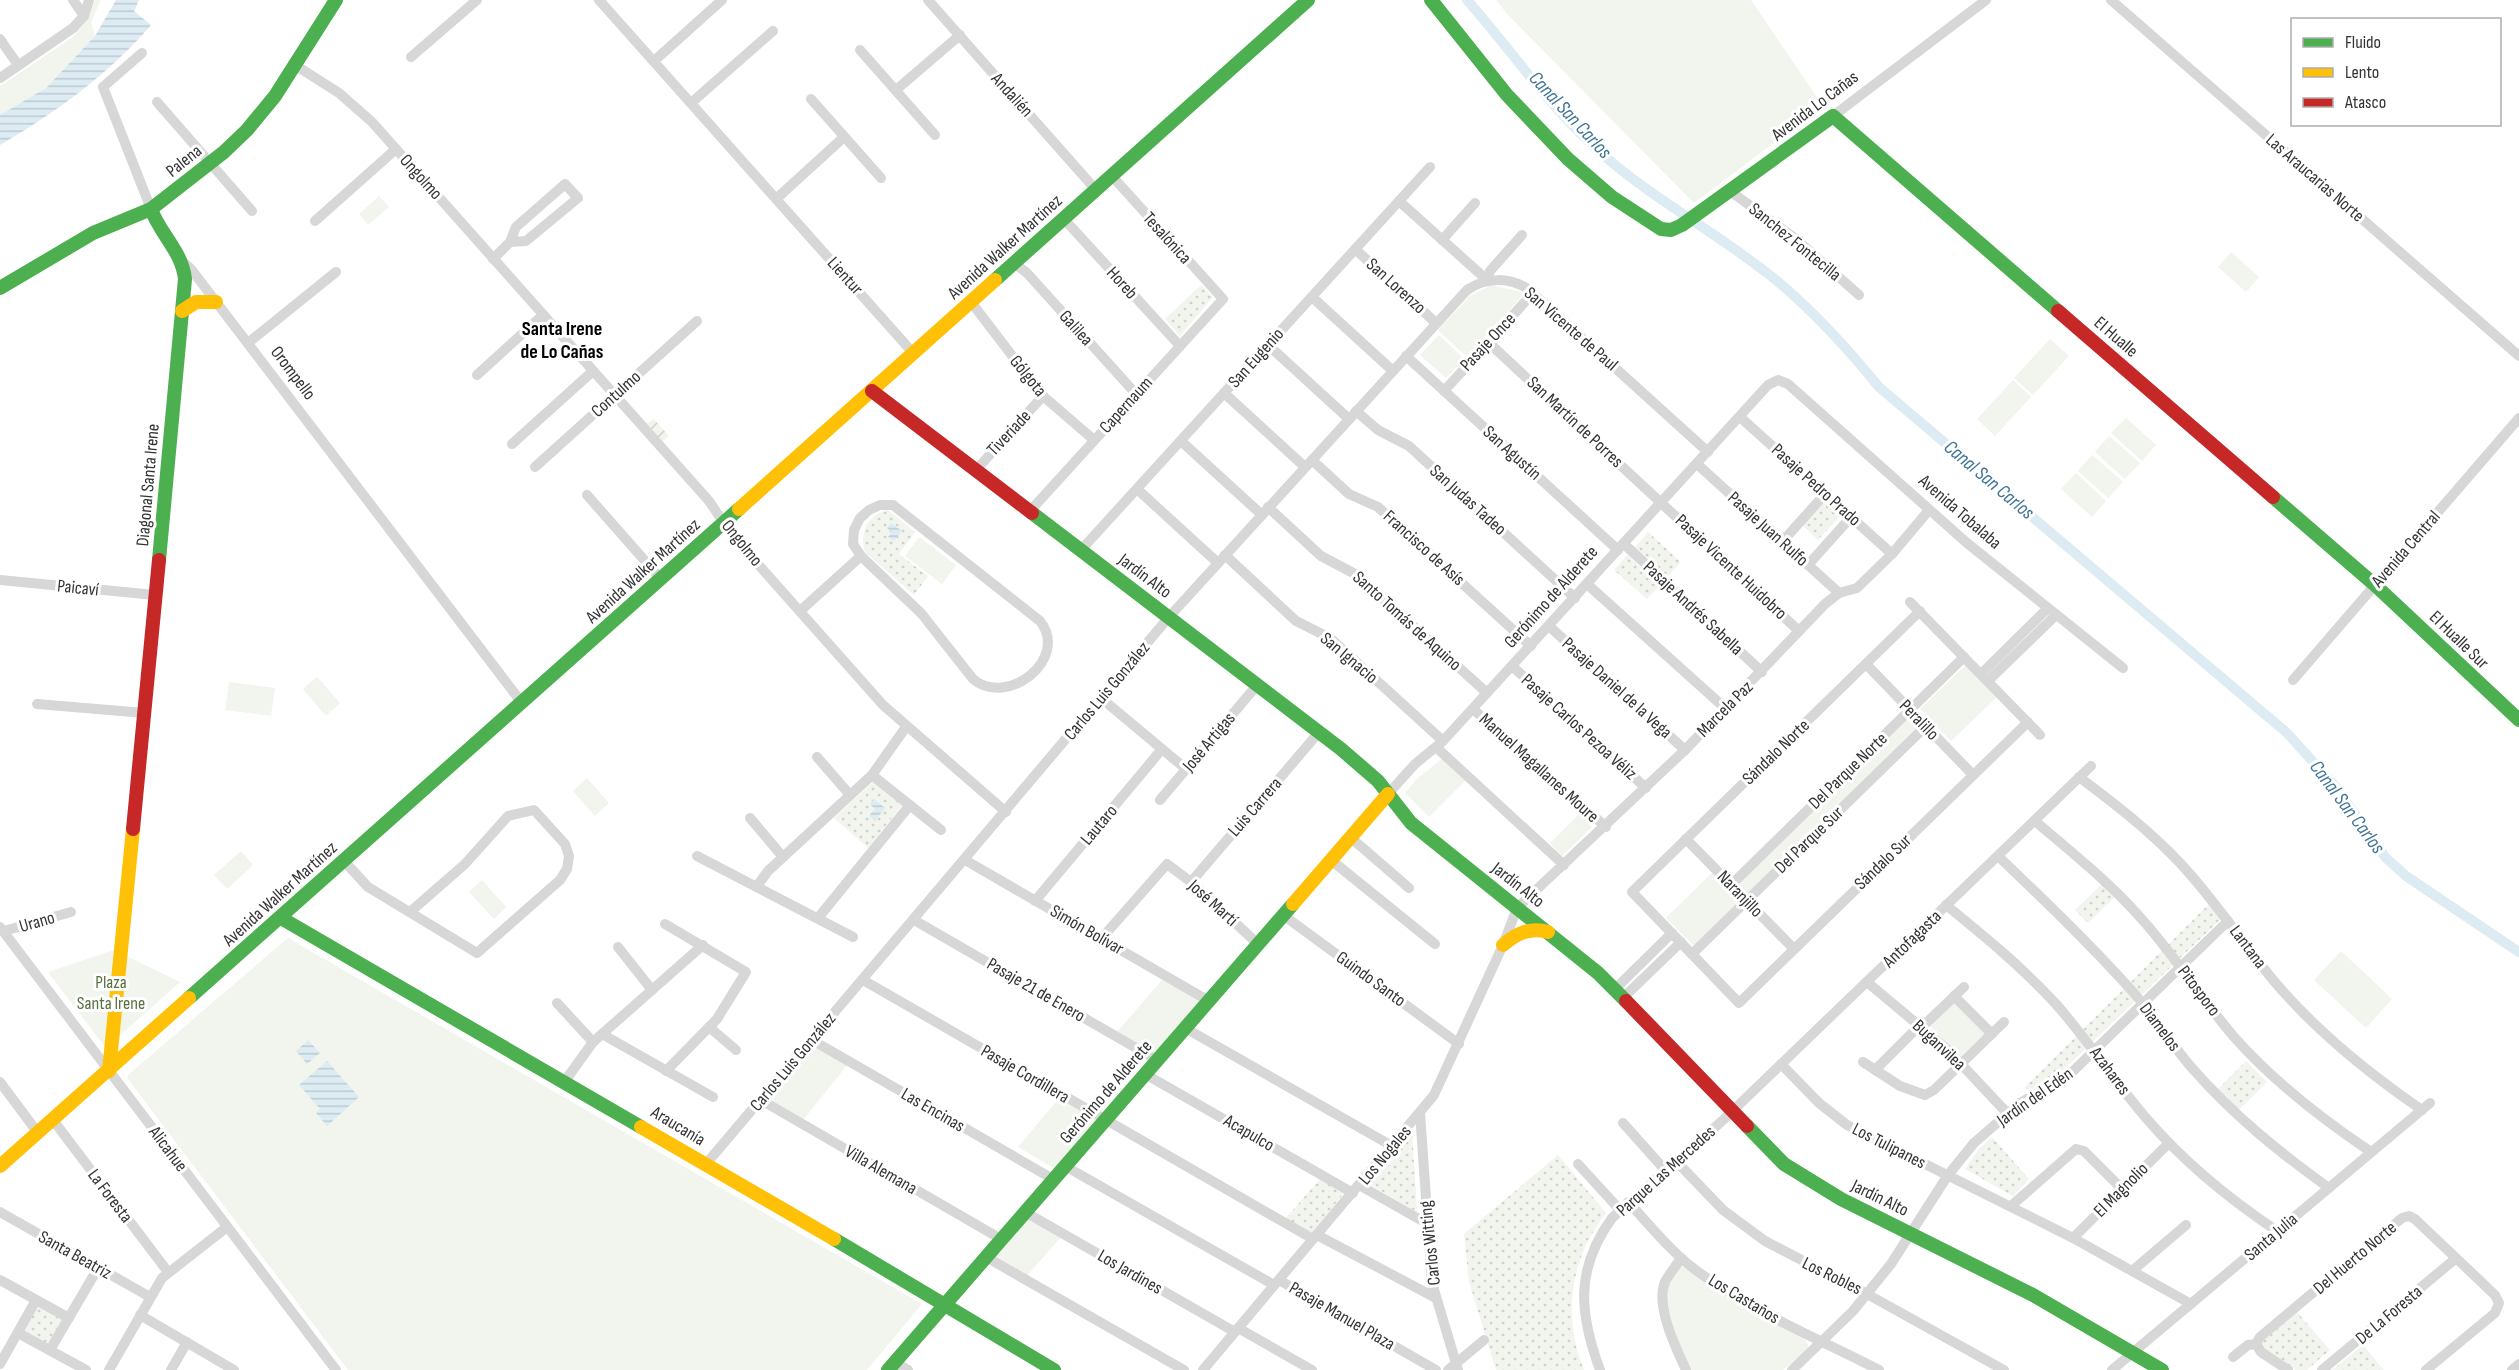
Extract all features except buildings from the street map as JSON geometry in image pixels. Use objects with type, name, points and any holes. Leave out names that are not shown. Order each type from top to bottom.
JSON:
[{"type":"street","points":[[73,0],[84,16]]},
{"type":"street","points":[[0,78],[73,28],[84,16],[89,0]]},
{"type":"street","name":"Lientur","points":[[599,0],[914,354]]},
{"type":"street","points":[[654,61],[722,0]]},
{"type":"street","name":"Andalién","points":[[928,0],[1096,190]]},
{"type":"street","name":"Avenida Walker Martínez","points":[[0,1166],[914,354],[1308,0]]},
{"type":"street","name":"Avenida Lo Cañas","points":[[1431,0],[1505,91],[1554,146],[1607,192],[1661,229],[1671,230],[1699,214],[1731,191],[1986,0]]},
{"type":"street","name":"Las Araucarias Norte","points":[[2110,0],[2519,356]]},
{"type":"street","name":"Palena","points":[[0,288],[93,233],[151,209],[211,163],[261,113],[295,65],[331,2]]},
{"type":"street","points":[[411,57],[471,2]]},
{"type":"street","points":[[691,103],[773,32]]},
{"type":"street","points":[[896,90],[960,35]]},
{"type":"street","points":[[0,39],[18,66]]},
{"type":"street","points":[[860,50],[935,135]]},
{"type":"street","name":"Orompello","points":[[142,53],[103,87],[155,220],[182,261],[248,343],[522,703]]},
{"type":"street","name":"Ongolmo","points":[[295,65],[353,104],[396,149],[712,505],[724,523],[883,705],[1006,812]]},
{"type":"street","points":[[811,99],[881,178]]},
{"type":"street","points":[[157,102],[252,211]]},
{"type":"street","name":"El Hualle","points":[[1833,116],[2374,585]]},
{"type":"street","points":[[776,199],[844,137]]},
{"type":"street","name":"Ongolmo","points":[[315,221],[396,149]]},
{"type":"street","name":"San Eugenio","points":[[1082,550],[1430,167]]},
{"type":"street","name":"Tesalónica","points":[[1112,176],[1223,299]]},
{"type":"street","points":[[494,259],[510,242],[516,227],[565,184],[578,198],[526,241],[510,242]]},
{"type":"street","name":"Sanchez Fontecilla","points":[[1731,191],[1796,239],[1859,294]]},
{"type":"street","points":[[1399,201],[1487,280]]},
{"type":"street","points":[[1442,240],[1475,203]]},
{"type":"street","name":"Horeb","points":[[1064,219],[1180,346]]},
{"type":"street","name":"Carlos Luis González","points":[[706,1164],[1169,617],[1467,290],[1487,280],[1490,271],[1522,235]]},
{"type":"street","name":"San Lorenzo","points":[[1355,249],[1436,323]]},
{"type":"street","name":"Diagonal Santa Irene","points":[[109,1071],[185,279],[182,261]]},
{"type":"street","name":"Galilea","points":[[1014,263],[1027,273],[1136,394]]},
{"type":"street","points":[[248,343],[336,272]]},
{"type":"street","name":"San Vicente de Paul","points":[[1487,280],[1510,281],[1533,293],[1708,452]]},
{"type":"street","name":"Pasaje Once","points":[[1444,391],[1533,293]]},
{"type":"street","points":[[1312,297],[1393,371]]},
{"type":"street","name":"Capernaum","points":[[1030,511],[1223,299]]},
{"type":"street","points":[[182,311],[196,302],[216,302]]},
{"type":"street","name":"Gólgota","points":[[971,303],[1043,396],[1094,440]]},
{"type":"street","points":[[477,375],[543,315]]},
{"type":"street","name":"Contulmo","points":[[535,467],[697,321]]},
{"type":"street","name":"San Martín de Porres","points":[[1488,342],[1662,502]]},
{"type":"street","name":"San Judas Tadeo","points":[[1268,345],[1352,415],[1409,446],[1575,598]]},
{"type":"street","name":"San Agustín","points":[[1406,356],[1621,547]]},
{"type":"street","points":[[512,444],[593,371]]},
{"type":"street","name":"Gerónimo de Alderete","points":[[891,1366],[1388,794],[1415,764],[1440,744],[1473,709],[1768,385],[1778,380]]},
{"type":"street","name":"Avenida Tobalaba","points":[[1778,380],[1788,384],[1929,510],[2123,668]]},
{"type":"street","name":"Jardín Alto","points":[[872,391],[1320,731],[1372,776],[1411,823],[1586,963],[1771,1153],[1800,1176],[1841,1199],[2033,1295],[2162,1370]]},
{"type":"street","name":"Francisco de Asís","points":[[1224,393],[1349,494],[1378,507],[1531,646]]},
{"type":"street","name":"Tiveriade","points":[[976,470],[1043,396]]},
{"type":"street","name":"Pasaje Pedro Prado","points":[[1740,417],[1892,554]]},
{"type":"street","name":"Avenida Central","points":[[2293,680],[2519,418]]},
{"type":"street","name":"Santo Tomás de Aquino","points":[[1181,441],[1321,556],[1354,572],[1487,693]]},
{"type":"street","name":"Pasaje Juan Rulfo","points":[[1697,464],[1839,593]]},
{"type":"street","name":"San Ignacio","points":[[1137,489],[1296,621],[1330,638],[1564,865]]},
{"type":"street","points":[[1782,542],[1825,494]]},
{"type":"street","points":[[587,495],[661,579]]},
{"type":"street","name":"Pasaje Vicente Huidobro","points":[[1662,502],[1799,631]]},
{"type":"street","points":[[893,505],[1040,621],[1046,630],[1049,643],[1044,661],[1035,671],[1010,687],[997,689],[978,683],[921,613],[861,556],[853,544],[853,537],[860,518],[874,507],[893,505]]},
{"type":"street","name":"Marcela Paz","points":[[1517,908],[1606,827],[1685,750],[1799,631],[1839,593],[1857,588],[1892,554],[1929,510]]},
{"type":"street","points":[[1808,565],[1851,517]]},
{"type":"street","name":"Pasaje Andrés Sabella","points":[[1621,547],[1762,672]]},
{"type":"street","points":[[800,611],[861,556]]},
{"type":"street","name":"Paicaví","points":[[0,580],[155,596]]},
{"type":"street","points":[[1587,584],[1726,709]]},
{"type":"street","name":"El Hualle Sur","points":[[2374,585],[2519,720]]},
{"type":"street","points":[[1910,602],[2040,735]]},
{"type":"street","name":"Sándalo Norte","points":[[1672,933],[1632,892],[1920,611]]},
{"type":"street","points":[[1984,678],[2052,612]]},
{"type":"street","name":"Pasaje Daniel de la Vega","points":[[1549,626],[1685,750]]},
{"type":"street","name":"Del Parque Norte","points":[[1731,885],[1964,657]]},
{"type":"street","name":"Peralillo","points":[[1866,664],[1973,775]]},
{"type":"street","name":"Pasaje Carlos Pezoa Véliz","points":[[1512,666],[1646,788]]},
{"type":"street","name":"José Artigas","points":[[1160,800],[1258,684]]},
{"type":"street","points":[[1101,698],[1186,769]]},
{"type":"street","points":[[37,704],[145,713]]},
{"type":"street","name":"Manuel Magallanes Moure","points":[[1473,709],[1606,827]]},
{"type":"street","name":"Sándalo Sur","points":[[1692,954],[1739,1003],[2028,722]]},
{"type":"street","name":"Del Parque Sur","points":[[1692,954],[1926,726]]},
{"type":"street","points":[[757,886],[783,857],[872,775],[906,727]]},
{"type":"street","name":"Luis Carrera","points":[[1191,882],[1320,731]]},
{"type":"street","name":"Lautaro","points":[[1035,901],[1162,749]]},
{"type":"street","points":[[817,757],[850,795]]},
{"type":"street","name":"Antofagasta","points":[[1732,1111],[2091,766]]},
{"type":"street","points":[[872,775],[941,830]]},
{"type":"street","name":"Lantana","points":[[2079,777],[2166,849],[2193,878],[2271,977],[2314,1024],[2365,1069],[2426,1107]]},
{"type":"street","points":[[818,918],[910,805]]},
{"type":"street","points":[[344,861],[368,887],[477,953],[560,880],[568,863],[567,850],[534,810],[508,816],[465,864],[410,912]]},
{"type":"street","points":[[750,818],[783,857]]},
{"type":"street","name":"Pitosporo","points":[[2035,820],[2118,893],[2150,928],[2222,1022],[2258,1063],[2307,1106],[2371,1152]]},
{"type":"street","points":[[1350,837],[1409,888]]},
{"type":"street","name":"Naranjillo","points":[[1686,839],[1794,949]]},
{"type":"street","points":[[697,856],[853,937]]},
{"type":"street","name":"Diamelos","points":[[1998,856],[2081,936],[2143,1004],[2178,1051],[2227,1106],[2265,1140],[2330,1188]]},
{"type":"street","name":"Simón Bolívar","points":[[965,860],[1209,1001]]},
{"type":"street","points":[[1330,860],[1435,944]]},
{"type":"street","name":"José Martí","points":[[1101,939],[1167,864],[1191,882],[1258,944]]},
{"type":"street","name":"Azahares","points":[[1946,905],[2023,970],[2054,1002],[2137,1107],[2169,1143],[2211,1182],[2277,1231]]},
{"type":"street","name":"Los Nogales","points":[[1203,1370],[1392,1146],[1439,1085],[1503,945],[1517,908]]},
{"type":"street","name":"Urano","points":[[2,929],[71,912]]},
{"type":"street","name":"Guindo Santo","points":[[1283,915],[1459,1044]]},
{"type":"street","name":"Araucanía","points":[[281,918],[565,1081],[1054,1370]]},
{"type":"street","name":"Pasaje 21 de Enero","points":[[914,920],[1157,1060]]},
{"type":"street","name":"Jardín del Edén","points":[[1792,1370],[1822,1342],[1891,1264],[1948,1175],[1974,1143],[2007,1113],[2031,1096],[2067,1077],[2228,921]]},
{"type":"street","points":[[665,924],[746,972],[709,1027],[666,1071]]},
{"type":"street","name":"Alicahue","points":[[2,929],[336,1370]]},
{"type":"street","points":[[1503,945],[1514,935],[1528,929],[1539,929],[1549,933]]},
{"type":"street","points":[[1618,994],[1672,933],[1692,954]]},
{"type":"street","points":[[1618,994],[1681,942]]},
{"type":"street","points":[[565,1081],[593,1042],[703,945]]},
{"type":"street","points":[[618,947],[652,990]]},
{"type":"street","name":"Pasaje Cordillera","points":[[863,980],[1105,1120],[1315,1237],[1436,1298]]},
{"type":"street","name":"Buganvilea","points":[[1867,982],[1921,1026],[1962,1064],[2007,1113]]},
{"type":"street","points":[[1875,1070],[1964,987]]},
{"type":"street","points":[[1954,996],[1992,1034]]},
{"type":"street","points":[[557,1003],[593,1042]]},
{"type":"street","points":[[1863,1062],[1900,1086],[1925,1095],[1934,1090],[2004,1022]]},
{"type":"street","points":[[709,1027],[736,1050]]},
{"type":"street","points":[[1185,1028],[1392,1146]]},
{"type":"street","points":[[602,1034],[713,1097]]},
{"type":"street","name":"Las Encinas","points":[[812,1040],[1053,1179]]},
{"type":"street","name":"Los Tulipanes","points":[[1781,1064],[1819,1103],[1839,1119],[1873,1139],[2073,1238],[2191,1304]]},
{"type":"street","name":"Acapulco","points":[[1145,1074],[1356,1189],[1426,1223]]},
{"type":"street","points":[[0,1082],[38,1133]]},
{"type":"street","name":"Villa Alemana","points":[[761,1100],[1001,1239]]},
{"type":"street","name":"Santa Julia","points":[[2112,1370],[2426,1107]]},
{"type":"street","name":"Parque Las Mercedes","points":[[1600,1370],[1585,1315],[1584,1281],[1595,1245],[1624,1206],[1732,1111]]},
{"type":"street","name":"Carlos Witting","points":[[1419,1113],[1431,1270],[1454,1368]]},
{"type":"street","name":"La Foresta","points":[[53,1120],[168,1272]]},
{"type":"street","points":[[1623,1123],[1665,1170]]},
{"type":"street","name":"El Magnolio","points":[[2073,1238],[2169,1143]]},
{"type":"street","points":[[2011,1206],[2076,1149],[2086,1153],[2122,1189]]},
{"type":"street","name":"Los Robles","points":[[1676,1161],[1711,1199],[1749,1231],[1804,1263],[1867,1293],[2004,1370]]},
{"type":"street","name":"Los Castaños","points":[[1578,1164],[1681,1258],[1712,1281],[1755,1308],[1879,1370]]},
{"type":"street","points":[[1065,1166],[1277,1283]]},
{"type":"street","name":"Santa Beatriz","points":[[0,1212],[150,1297]]},
{"type":"street","name":"Los Jardines","points":[[1025,1212],[1312,1370]]},
{"type":"street","name":"Del Huerto Norte","points":[[2234,1357],[2248,1345],[2256,1344],[2260,1337],[2405,1217],[2415,1219],[2495,1295],[2499,1303],[2495,1313],[2426,1370]]},
{"type":"street","points":[[2132,1270],[2186,1225]]},
{"type":"street","points":[[109,1370],[150,1297],[168,1272],[227,1227]]},
{"type":"street","points":[[986,1257],[1184,1370]]},
{"type":"street","points":[[1681,1258],[1666,1282],[1663,1296],[1671,1333],[1686,1370]]},
{"type":"street","name":"De La Foresta","points":[[2322,1370],[2456,1259]]},
{"type":"street","points":[[50,1350],[98,1268]]},
{"type":"street","points":[[0,1280],[69,1318]]},
{"type":"street","name":"Pasaje Manuel Plaza","points":[[1277,1283],[1436,1370]]},
{"type":"street","points":[[0,1364],[36,1300]]},
{"type":"street","points":[[140,1315],[231,1369]]},
{"type":"street","points":[[18,1333],[86,1370]]},
{"type":"street","points":[[1454,1368],[1484,1340]]},
{"type":"street","points":[[171,1370],[187,1342]]},
{"type":"street","points":[[2256,1344],[2261,1352],[2288,1370]]},
{"type":"street","points":[[2512,1370],[2519,1364]]},
{"type":"street","points":[[891,1366],[908,1370]]},
{"type":"green space","points":[[95,0],[101,0],[91,22],[95,36],[46,88],[0,115],[0,86],[73,37],[87,20]]},
{"type":"green space","points":[[1496,0],[1751,0],[1823,106],[1694,203],[1508,15]]},
{"type":"green space","points":[[379,196],[389,207],[368,225],[359,214]]},
{"type":"green space","points":[[2231,252],[2259,277],[2246,292],[2218,267]]},
{"type":"green space","points":[[1201,285],[1213,297],[1180,336],[1165,319]]},
{"type":"green space","points":[[1492,285],[1525,293],[1466,356],[1438,330],[1470,296]]},
{"type":"green space","points":[[1439,335],[1464,359],[1446,378],[1420,355]]},
{"type":"green space","points":[[2050,339],[2069,356],[2033,395],[2014,378]]},
{"type":"green space","points":[[2013,380],[2031,397],[1995,436],[1977,419]]},
{"type":"green space","points":[[2126,418],[2156,445],[2142,461],[2111,433]]},
{"type":"green space","points":[[654,419],[669,436],[662,442],[646,424]]},
{"type":"green space","points":[[2109,436],[2140,463],[2125,479],[2095,452]]},
{"type":"green space","points":[[2092,455],[2123,482],[2108,498],[2078,471]]},
{"type":"green space","points":[[2076,473],[2106,501],[2092,517],[2061,489]]},
{"type":"green space","points":[[1825,500],[1841,515],[1818,540],[1802,525]]},
{"type":"green space","points":[[888,510],[915,532],[899,554],[928,576],[914,595],[865,552],[863,538],[867,525],[875,516]]},
{"type":"green space","points":[[1648,532],[1681,562],[1668,576],[1635,547]]},
{"type":"green space","points":[[919,537],[956,565],[942,584],[905,556]]},
{"type":"green space","points":[[1627,555],[1660,585],[1647,599],[1614,570]]},
{"type":"green space","points":[[1966,665],[1997,697],[1951,741],[1920,709]]},
{"type":"green space","points":[[317,677],[340,703],[326,716],[303,689]]},
{"type":"green space","points":[[229,682],[275,688],[271,716],[225,710]]},
{"type":"green space","points":[[1910,714],[1923,727],[1746,897],[1733,884]]},
{"type":"green space","points":[[1444,757],[1467,779],[1429,817],[1405,793],[1417,779]]},
{"type":"green space","points":[[587,778],[609,803],[595,816],[573,791]]},
{"type":"green space","points":[[873,782],[902,805],[868,848],[834,818]]},
{"type":"green space","points":[[1579,814],[1592,827],[1562,856],[1550,843]]},
{"type":"green space","points":[[241,851],[253,865],[227,889],[214,875]]},
{"type":"green space","points":[[1713,872],[1741,900],[1694,946],[1666,918]]},
{"type":"green space","points":[[482,880],[506,907],[494,919],[469,892]]},
{"type":"green space","points":[[2102,884],[2115,897],[2088,923],[2075,910]]},
{"type":"green space","points":[[2209,904],[2222,918],[2061,1072],[2028,1091],[2025,1087]]},
{"type":"green space","points":[[288,938],[922,1304],[867,1370],[348,1370],[128,1079],[128,1075]]},
{"type":"green space","name":"Plaza Santa Irene","points":[[114,950],[180,982],[106,1048],[48,972]]},
{"type":"green space","points":[[2341,951],[2392,999],[2366,1028],[2314,980]]},
{"type":"green space","points":[[1163,979],[1202,1002],[1156,1053],[1117,1032]]},
{"type":"green space","points":[[1954,1001],[1986,1033],[1961,1056],[1930,1026]]},
{"type":"green space","points":[[815,1045],[848,1064],[803,1120],[770,1100]]},
{"type":"green space","points":[[2246,1061],[2267,1082],[2239,1110],[2218,1089]]},
{"type":"green space","points":[[1061,1096],[1100,1119],[1055,1169],[1018,1147]]},
{"type":"green space","points":[[1412,1131],[1417,1212],[1369,1184]]},
{"type":"green space","points":[[1992,1137],[2029,1179],[2013,1196],[1965,1169],[1979,1149]]},
{"type":"green space","points":[[1558,1155],[1606,1213],[1584,1249],[1573,1288],[1573,1329],[1584,1370],[1496,1370],[1469,1282],[1464,1234]]},
{"type":"green space","points":[[1321,1178],[1344,1193],[1310,1235],[1285,1219]]},
{"type":"green space","points":[[1027,1219],[1061,1237],[1025,1278],[992,1259]]},
{"type":"green space","points":[[1681,1266],[1804,1338],[1808,1349],[1783,1370],[1691,1370],[1672,1329],[1666,1307],[1668,1286]]},
{"type":"green space","points":[[40,1305],[61,1318],[62,1322],[47,1345],[25,1333],[23,1328],[36,1306]]},
{"type":"green space","points":[[2297,1312],[2330,1350],[2307,1370],[2296,1370],[2265,1351],[2261,1346],[2263,1341]]},
{"type":"green space","points":[[2363,1345],[2384,1370],[2332,1370]]},
{"type":"shaded area","points":[[116,0],[139,0],[134,11],[151,25],[100,76],[41,119],[0,145],[0,115],[46,88],[95,36]]},
{"type":"shaded area","points":[[891,523],[902,531],[894,541],[888,537],[892,532],[887,528]]},
{"type":"shaded area","points":[[874,799],[885,808],[875,821],[869,816],[875,809],[870,804]]},
{"type":"shaded area","points":[[308,1040],[320,1053],[307,1064],[296,1051]]},
{"type":"shaded area","points":[[327,1061],[359,1097],[327,1126],[316,1113],[320,1109],[299,1085]]},
{"type":"waterway","name":"Canal San Carlos","points":[[1467,0],[1583,137],[1623,172],[1738,251],[1782,285],[1833,334],[1879,387],[2287,733],[2335,786],[2385,857],[2406,876],[2519,952]]},
{"type":"traffic: fast","points":[[0,288],[93,233],[151,209],[224,152],[247,130],[275,96],[336,0]]},
{"type":"traffic: fast","points":[[995,280],[1308,0]]},
{"type":"traffic: fast","points":[[1431,0],[1507,95],[1568,159],[1612,197],[1661,229],[1671,230],[1682,225],[1833,116],[2058,311]]},
{"type":"traffic: fast","points":[[151,209],[180,260],[185,279],[159,560]]},
{"type":"traffic: fast","points":[[2273,497],[2375,585],[2519,720]]},
{"type":"traffic: fast","points":[[189,998],[739,509]]},
{"type":"traffic: fast","points":[[1032,513],[1341,749],[1378,781],[1411,823],[1598,973],[1626,1001]]},
{"type":"traffic: fast","points":[[888,1370],[1293,904]]},
{"type":"traffic: fast","points":[[281,918],[641,1127]]},
{"type":"traffic: fast","points":[[1747,1126],[1784,1164],[1841,1199],[2033,1295],[2162,1370]]},
{"type":"traffic: fast","points":[[834,1239],[1054,1370]]},
{"type":"traffic: slow","points":[[739,509],[995,280]]},
{"type":"traffic: slow","points":[[182,311],[196,302],[216,302]]},
{"type":"traffic: slow","points":[[1293,904],[1388,794]]},
{"type":"traffic: slow","points":[[109,1071],[133,829]]},
{"type":"traffic: slow","points":[[1503,945],[1524,932],[1535,930],[1548,932]]},
{"type":"traffic: slow","points":[[0,1166],[189,998]]},
{"type":"traffic: slow","points":[[641,1127],[834,1239]]},
{"type":"traffic: jam","points":[[2058,311],[2273,497]]},
{"type":"traffic: jam","points":[[872,391],[1032,513]]},
{"type":"traffic: jam","points":[[133,829],[159,560]]},
{"type":"traffic: jam","points":[[1626,1001],[1747,1126]]},
{"type":"district","name":"Santa Irene de Lo Cañas","points":[[562,340]]}]
